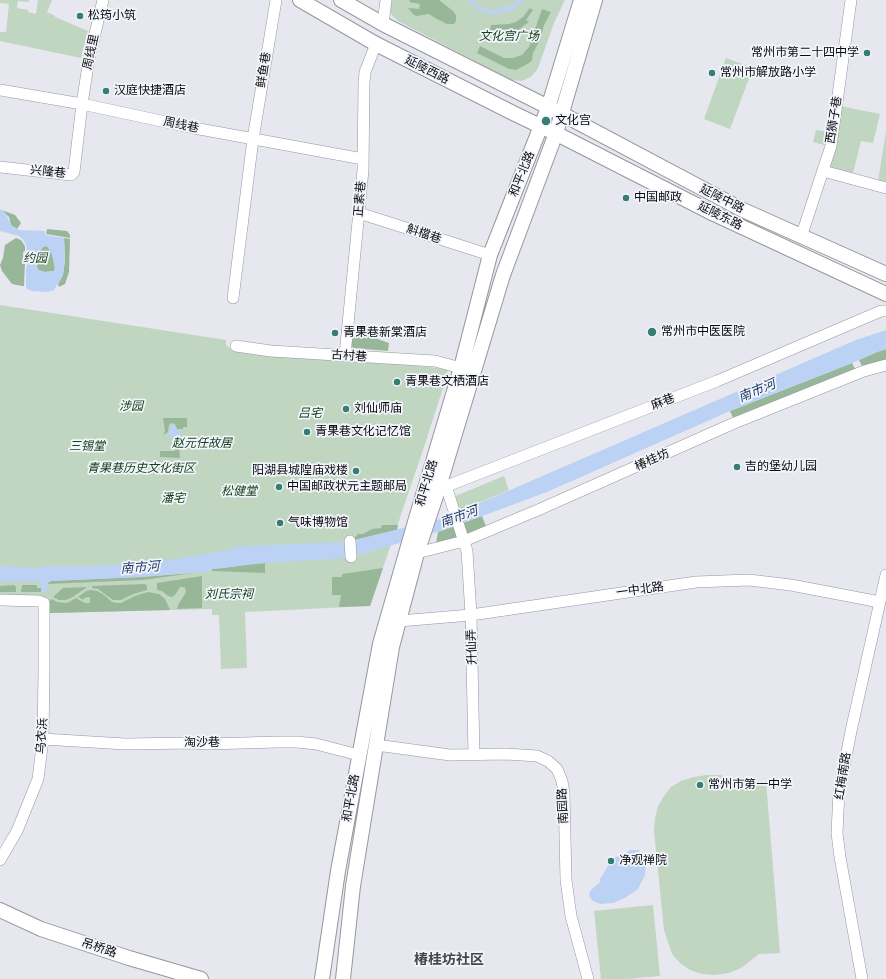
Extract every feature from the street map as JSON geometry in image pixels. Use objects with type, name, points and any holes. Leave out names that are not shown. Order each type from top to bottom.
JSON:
[{"type":"main road","name":"延陵西路","points":[[300,0],[376,44],[556,133]]},
{"type":"main road","name":"延陵西路","points":[[340,0],[383,24],[562,114]]},
{"type":"main road","name":"和平北路","points":[[343,979],[353,886],[391,654],[422,521],[424,495],[461,368],[490,255],[542,126],[581,0]]},
{"type":"main road","name":"和平北路","points":[[422,521],[442,488],[503,275],[556,133],[596,0]]},
{"type":"main road","name":"延陵中路","points":[[562,114],[738,207],[801,237],[886,274]]},
{"type":"main road","name":"延陵东路","points":[[556,133],[714,214],[886,294]]},
{"type":"main road","name":"和平北路","points":[[322,979],[338,871],[380,644],[415,547]]},
{"type":"main road","name":"吊桥路","points":[[0,910],[41,929],[129,958],[201,979]]},
{"type":"main road","name":"吊桥路","points":[[0,918],[38,936],[169,979]]},
{"type":"street","name":"周线里","points":[[82,104],[89,59],[103,0]]},
{"type":"street","name":"鲜鱼巷","points":[[233,298],[253,139],[276,0]]},
{"type":"street","points":[[383,24],[386,0]]},
{"type":"street","name":"西狮子巷","points":[[801,237],[831,146],[851,0]]},
{"type":"street","name":"正素巷","points":[[345,355],[363,160],[365,72],[376,44]]},
{"type":"street","name":"周线巷","points":[[0,90],[82,104],[194,128],[363,160]]},
{"type":"street","name":"兴隆巷","points":[[0,167],[71,175],[74,172],[82,104]]},
{"type":"street","points":[[823,171],[886,188]]},
{"type":"street","name":"斛檔巷","points":[[359,213],[490,255]]},
{"type":"street","name":"麻巷","points":[[424,495],[718,381],[881,310],[886,310]]},
{"type":"street","name":"古村巷","points":[[236,346],[271,350],[435,361],[461,368]]},
{"type":"street","name":"椿桂坊","points":[[415,547],[462,537],[538,510],[732,424],[864,371],[886,365]]},
{"type":"street","name":"升仙弄","points":[[442,488],[453,507],[467,551],[471,615],[474,755]]},
{"type":"street","points":[[350,541],[351,557]]},
{"type":"street","name":"红梅南路","points":[[862,979],[837,833],[839,793],[851,731],[886,575]]},
{"type":"street","name":"一中北路","points":[[399,621],[471,615],[696,582],[749,580],[794,585],[880,602]]},
{"type":"street","name":"乌衣浜","points":[[0,600],[38,601],[44,603],[43,739],[38,779],[17,830],[0,860]]},
{"type":"street","name":"淘沙巷","points":[[43,739],[126,744],[297,742],[316,744],[359,755]]},
{"type":"street","name":"南园路","points":[[376,745],[450,755],[506,754],[537,756],[548,761],[557,769],[562,781],[564,793],[566,880],[571,916],[588,979]]},
{"type":"green space","points":[[0,0],[29,0],[29,2],[18,1],[17,8],[28,10],[28,12],[36,14],[38,0],[52,0],[47,12],[88,31],[81,58],[0,41],[0,32],[6,32],[9,4],[0,3]]},
{"type":"green space","name":"文化宫广场","points":[[389,0],[565,0],[554,23],[538,68],[532,76],[522,81],[511,80],[398,21],[391,14]]},
{"type":"green space","points":[[410,0],[439,0],[453,11],[456,15],[456,21],[454,24],[447,24],[429,14],[416,16],[408,8],[419,9],[420,4],[409,2]]},
{"type":"green space","points":[[530,8],[533,10],[526,20],[529,22],[513,33],[502,34],[502,31],[490,30],[491,25],[516,22],[523,17]]},
{"type":"green space","points":[[542,9],[551,12],[544,25],[540,40],[533,53],[532,60],[529,63],[516,70],[509,69],[477,53],[480,46],[504,58],[513,58],[522,55],[529,47]]},
{"type":"green space","points":[[726,58],[753,68],[730,129],[704,119]]},
{"type":"green space","points":[[840,106],[880,114],[873,143],[861,141],[853,173],[829,167]]},
{"type":"green space","points":[[816,130],[829,132],[828,146],[813,142]]},
{"type":"green space","points":[[886,132],[886,184],[878,181]]},
{"type":"green space","points":[[2,210],[15,215],[21,223],[17,229],[11,225],[9,217]]},
{"type":"green space","points":[[47,229],[67,231],[70,238],[46,234]]},
{"type":"green space","points":[[16,238],[21,240],[25,246],[25,251],[23,252],[25,262],[24,286],[12,284],[2,271],[0,265],[3,258],[5,245]]},
{"type":"green space","points":[[64,238],[70,239],[69,272],[65,284],[59,287],[58,284],[63,275],[65,260]]},
{"type":"green space","points":[[47,246],[52,254],[55,268],[54,271],[45,272],[38,270],[36,262],[39,252],[43,247]]},
{"type":"green space","name":"青果巷历史文化街区","points":[[0,305],[226,340],[226,345],[232,350],[271,356],[448,369],[423,450],[370,606],[245,612],[247,668],[221,669],[219,615],[212,615],[212,609],[50,613],[49,602],[45,597],[0,596]]},
{"type":"green space","points":[[351,332],[358,332],[389,343],[388,351],[353,348],[350,344]]},
{"type":"green space","points":[[886,349],[886,362],[863,368],[859,360]]},
{"type":"green space","points":[[852,363],[856,371],[734,420],[730,411]]},
{"type":"green space","points":[[163,418],[187,418],[187,427],[177,429],[175,424],[171,423],[169,425],[168,432],[163,435],[165,431]]},
{"type":"green space","points":[[177,445],[179,445],[180,458],[160,457],[160,451],[175,451]]},
{"type":"green space","points":[[504,476],[509,490],[459,511],[453,497]]},
{"type":"green space","points":[[482,516],[487,529],[467,537],[462,523]]},
{"type":"green space","points":[[382,525],[398,525],[397,530],[355,540],[357,534],[363,534],[372,529],[381,528]]},
{"type":"green space","points":[[455,526],[458,538],[436,543],[438,532]]},
{"type":"green space","points":[[265,563],[265,573],[212,571],[212,569]]},
{"type":"green space","points":[[383,568],[370,606],[339,607],[341,595],[332,595],[332,577],[342,577],[342,574]]},
{"type":"green space","points":[[194,573],[143,580],[47,584],[51,581]]},
{"type":"green space","points":[[202,576],[202,608],[177,609],[186,592],[185,588],[183,587],[180,587],[172,597],[168,596],[162,591],[157,590],[157,583]]},
{"type":"green space","points":[[145,584],[147,586],[147,590],[133,594],[121,600],[113,600],[98,589],[92,588],[92,586]]},
{"type":"green space","points":[[14,585],[16,587],[16,592],[0,592],[0,586]]},
{"type":"green space","points":[[22,585],[37,585],[37,588],[41,588],[41,592],[21,592]]},
{"type":"green space","points":[[86,587],[66,600],[59,600],[53,597],[63,588]]},
{"type":"green space","points":[[91,590],[103,594],[112,602],[116,603],[121,603],[135,596],[148,592],[159,594],[165,599],[170,610],[50,613],[49,602],[52,599],[57,602],[67,603],[76,598],[85,603],[90,603],[90,597],[84,598],[84,600],[78,597],[86,591]]},
{"type":"green space","points":[[706,775],[720,775],[730,778],[741,783],[750,791],[750,782],[766,781],[780,953],[759,954],[741,968],[729,973],[715,975],[702,974],[690,970],[680,963],[672,954],[664,930],[654,831],[658,806],[671,787],[681,781]]},
{"type":"green space","points":[[653,905],[660,976],[627,979],[601,979],[594,911]]},
{"type":"water","points":[[467,0],[472,0],[484,9],[496,10],[512,5],[518,0],[521,0],[522,2],[507,12],[492,14],[484,11],[484,13],[476,9],[476,6],[474,7]]},
{"type":"water","points":[[0,209],[5,212],[11,225],[19,230],[45,231],[45,235],[64,238],[65,260],[63,275],[54,290],[48,292],[32,291],[26,288],[26,269],[28,261],[26,245],[23,239],[19,236],[0,231]],"holes":[[[47,246],[52,254],[55,268],[54,271],[45,272],[38,270],[36,262],[39,252],[43,247]]]},
{"type":"water","name":"南市河","points":[[886,330],[886,349],[730,411],[547,492],[450,528],[356,556],[250,564],[212,569],[212,571],[141,577],[51,581],[47,584],[47,592],[41,592],[41,584],[34,581],[0,582],[0,566],[42,568],[42,566],[102,566],[102,563],[104,563],[104,565],[122,564],[122,561],[127,561],[127,564],[141,563],[141,560],[181,559],[181,557],[231,550],[231,548],[243,546],[346,542],[440,519],[856,340]]},
{"type":"water","points":[[171,424],[174,425],[176,430],[180,431],[180,442],[178,437],[167,436]]},
{"type":"water","points":[[631,850],[638,850],[644,855],[646,865],[645,875],[638,889],[625,898],[613,903],[600,904],[593,901],[589,896],[590,891],[600,882],[600,879],[608,866],[614,858]]},
{"type":"place","name":"松筠小筑","points":[[80,16]]},
{"type":"place","name":"常州市第二十四中学","points":[[867,53]]},
{"type":"place","name":"常州市解放路小学","points":[[712,73]]},
{"type":"place","name":"汉庭快捷酒店","points":[[106,91]]},
{"type":"place","name":"文化宫","points":[[546,121]]},
{"type":"place","name":"中国邮政","points":[[626,198]]},
{"type":"place","name":"常州市中医医院","points":[[652,332]]},
{"type":"place","name":"青果巷新棠酒店","points":[[335,333]]},
{"type":"place","name":"青果巷文栖酒店","points":[[397,382]]},
{"type":"place","name":"刘仙师庙","points":[[346,409]]},
{"type":"place","name":"青果巷文化记忆馆","points":[[307,432]]},
{"type":"place","name":"吉的堡幼儿园","points":[[737,467]]},
{"type":"place","name":"阳湖县城隍庙戏楼","points":[[356,471]]},
{"type":"place","name":"中国邮政状元主题邮局","points":[[279,487]]},
{"type":"place","name":"气味博物馆","points":[[280,523]]},
{"type":"place","name":"常州市第一中学","points":[[700,785]]},
{"type":"place","name":"净观禅院","points":[[611,861]]},
{"type":"district","name":"椿桂坊社区","points":[[449,960]]},
{"type":"park label","name":"约园","points":[[35,259]]},
{"type":"park label","name":"涉园","points":[[131,407]]},
{"type":"park label","name":"吕宅","points":[[310,414]]},
{"type":"park label","name":"赵元任故居","points":[[202,444]]},
{"type":"park label","name":"三锡堂","points":[[87,447]]},
{"type":"park label","name":"松健堂","points":[[239,492]]},
{"type":"park label","name":"潘宅","points":[[173,499]]},
{"type":"park label","name":"刘氏宗祠","points":[[229,595]]}]
